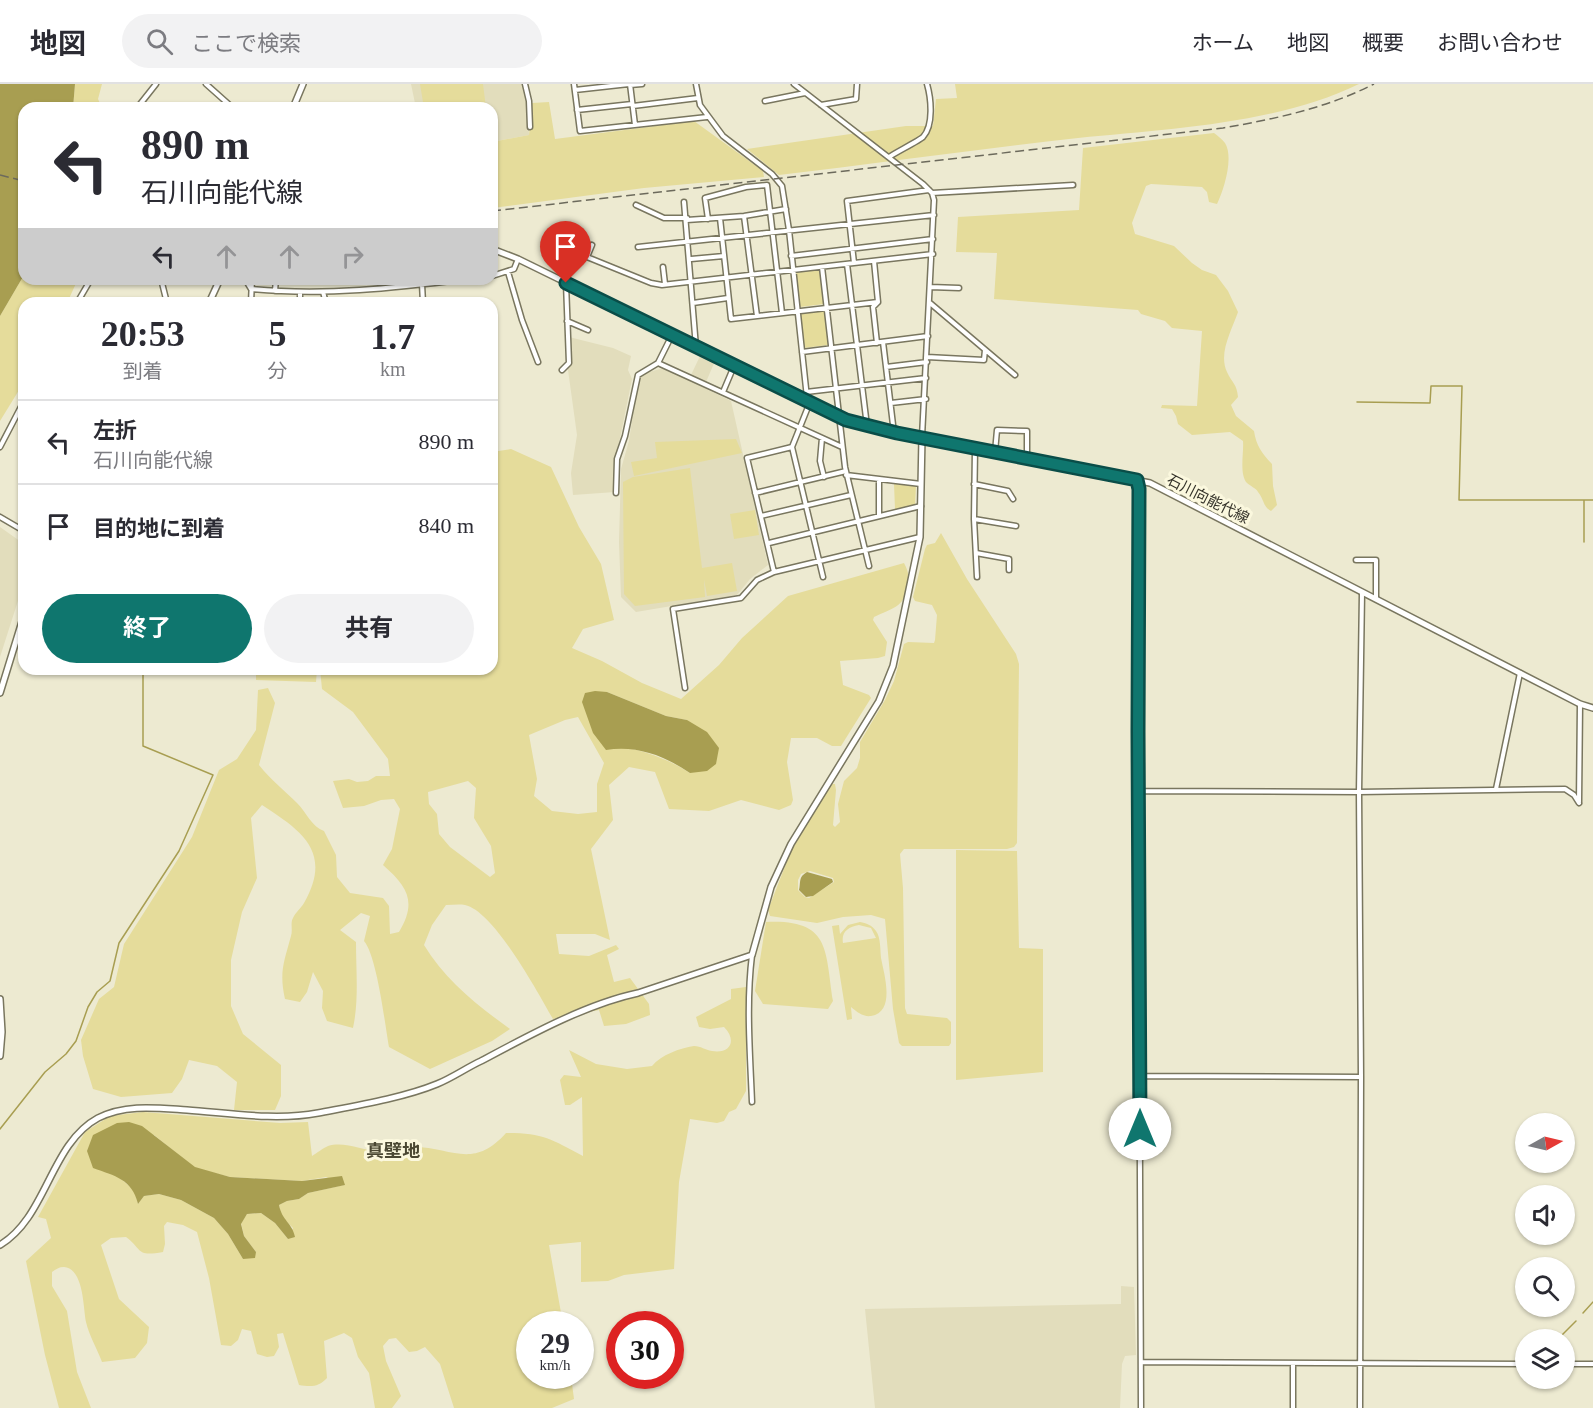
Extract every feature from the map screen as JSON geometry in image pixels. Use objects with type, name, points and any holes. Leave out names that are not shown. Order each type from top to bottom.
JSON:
[{"type":"main road","points":[[296,102],[303,84]]},
{"type":"main road","name":"石川向能代線","points":[[498,251],[840,417],[894,433],[1150,483],[1580,704],[1593,708]]},
{"type":"main road","points":[[0,1245],[9,1240],[26,1223],[72,1143],[96,1120],[114,1111],[150,1107],[290,1115],[315,1114],[366,1104],[437,1084],[546,1027],[623,996],[752,955],[771,887],[791,844],[887,684],[898,650],[920,537],[922,437]]},
{"type":"main road","points":[[0,693],[18,634]]},
{"type":"main road","points":[[0,999],[2,1032],[0,1056]]},
{"type":"street","points":[[142,102],[156,84]]},
{"type":"street","points":[[207,84],[226,102]]},
{"type":"street","points":[[525,84],[529,101],[530,127]]},
{"type":"street","points":[[574,84],[580,131],[708,117]]},
{"type":"street","points":[[630,84],[635,125]]},
{"type":"street","points":[[574,90],[642,84]]},
{"type":"street","points":[[696,84],[700,105],[708,117],[734,146],[782,186],[789,230],[808,407],[792,447],[823,577]]},
{"type":"street","points":[[795,84],[931,191],[934,200],[933,255],[922,437]]},
{"type":"street","points":[[821,105],[856,99],[857,84]]},
{"type":"street","points":[[889,157],[923,138],[928,127],[930,101],[927,84]]},
{"type":"street","points":[[765,101],[806,93]]},
{"type":"street","points":[[577,110],[698,98]]},
{"type":"street","points":[[708,219],[705,198],[746,187],[766,185],[782,313]]},
{"type":"street","points":[[854,263],[847,201],[931,191],[1073,185]]},
{"type":"street","points":[[684,202],[691,259],[696,347]]},
{"type":"street","points":[[636,205],[664,218]]},
{"type":"street","points":[[657,220],[664,218],[708,219],[786,210]]},
{"type":"street","points":[[638,247],[934,215]]},
{"type":"street","points":[[744,216],[757,316]]},
{"type":"street","points":[[720,218],[731,319],[878,302]]},
{"type":"street","points":[[791,256],[933,238]]},
{"type":"street","points":[[592,245],[587,257],[651,283],[665,285],[933,255]]},
{"type":"street","points":[[691,259],[724,256]]},
{"type":"street","points":[[498,274],[514,269],[518,259]]},
{"type":"street","points":[[874,261],[878,302]]},
{"type":"street","points":[[847,264],[867,426]]},
{"type":"street","points":[[663,267],[665,285]]},
{"type":"street","points":[[822,267],[842,448],[850,495],[869,566]]},
{"type":"street","points":[[508,272],[522,320],[538,362]]},
{"type":"street","points":[[562,370],[569,363],[566,283]]},
{"type":"street","points":[[249,285],[252,289]]},
{"type":"street","points":[[251,297],[252,285]]},
{"type":"street","points":[[275,291],[276,285]]},
{"type":"street","points":[[252,289],[300,293],[390,289],[416,285]]},
{"type":"street","points":[[930,287],[959,288]]},
{"type":"street","points":[[323,292],[324,297]]},
{"type":"street","points":[[693,303],[728,298]]},
{"type":"street","points":[[878,302],[873,307],[886,367],[894,433]]},
{"type":"street","points":[[930,302],[1015,375]]},
{"type":"street","points":[[567,321],[588,330]]},
{"type":"street","points":[[616,494],[618,459],[626,434],[638,375],[658,363],[672,335]]},
{"type":"street","points":[[802,352],[928,336]]},
{"type":"street","points":[[886,367],[927,359],[984,360],[985,349]]},
{"type":"street","points":[[658,363],[842,448]]},
{"type":"street","points":[[723,392],[734,366]]},
{"type":"street","points":[[806,392],[926,378]]},
{"type":"street","points":[[891,403],[926,399]]},
{"type":"street","points":[[0,447],[18,412]]},
{"type":"street","points":[[995,453],[997,430],[1027,431],[1027,459]]},
{"type":"street","points":[[0,442],[8,431]]},
{"type":"street","points":[[822,438],[820,461],[824,477]]},
{"type":"street","points":[[774,572],[769,543],[747,459],[792,447]]},
{"type":"street","points":[[975,449],[974,519],[977,577]]},
{"type":"street","points":[[755,493],[846,473],[921,484]]},
{"type":"street","points":[[879,479],[879,515]]},
{"type":"street","points":[[1137,480],[1139,489],[1141,1408]]},
{"type":"street","points":[[974,484],[1008,491],[1013,499]]},
{"type":"street","points":[[761,516],[850,495]]},
{"type":"street","points":[[769,543],[921,506]]},
{"type":"street","points":[[0,517],[18,528]]},
{"type":"street","points":[[974,519],[1016,526]]},
{"type":"street","points":[[685,688],[673,609],[741,598],[757,580],[774,572],[920,537]]},
{"type":"street","points":[[975,552],[1009,559],[1009,570]]},
{"type":"street","points":[[1356,560],[1376,560],[1376,600]]},
{"type":"street","points":[[1360,1408],[1359,792],[1362,593]]},
{"type":"street","points":[[1496,789],[1520,673]]},
{"type":"street","points":[[1138,791],[1359,792],[1565,789],[1574,795],[1579,803],[1580,704]]},
{"type":"street","points":[[752,955],[748,1021],[752,1102]]},
{"type":"street","points":[[1140,1076],[1361,1077]]},
{"type":"street","points":[[1141,1362],[1515,1364]]},
{"type":"street","points":[[1293,1364],[1293,1408]]},
{"type":"street","points":[[1575,1364],[1593,1364]]},
{"type":"shaded area","points":[[0,84],[75,84],[74,102],[18,102],[18,285],[0,316]]},
{"type":"shaded area","points":[[75,84],[102,84],[99,102],[74,102]]},
{"type":"shaded area","points":[[411,84],[526,84],[529,135],[498,141],[498,102],[415,102]]},
{"type":"shaded area","points":[[420,84],[483,84],[485,102],[423,102]]},
{"type":"shaded area","points":[[955,84],[1359,84],[1293,108],[1222,123],[1041,142],[779,175],[747,149],[906,126],[933,126],[936,99],[957,98]]},
{"type":"shaded area","points":[[549,102],[555,139],[694,121],[763,171],[764,177],[644,188],[498,207],[498,141],[529,135],[532,103]]},
{"type":"shaded area","points":[[1214,133],[1225,143],[1229,156],[1225,182],[1217,204],[1209,202],[1207,192],[1202,187],[1151,184],[1146,186],[1132,223],[1135,234],[1174,246],[1202,270],[1216,275],[1228,291],[1238,312],[1224,357],[1227,372],[1238,397],[1231,405],[1236,416],[1254,431],[1260,449],[1272,464],[1277,505],[1271,511],[1245,479],[1242,469],[1243,441],[1230,432],[1192,435],[1178,424],[1172,409],[1161,408],[1162,405],[1197,406],[1202,331],[1172,328],[1165,321],[1141,314],[1138,310],[994,299],[997,253],[956,252],[958,217],[1079,210],[1083,148]]},
{"type":"shaded area","points":[[820,268],[824,304],[800,307],[796,271]]},
{"type":"shaded area","points":[[18,285],[75,285],[70,297],[18,297],[18,392],[0,421],[0,316]]},
{"type":"shaded area","points":[[824,309],[829,345],[803,348],[799,312]]},
{"type":"shaded area","points":[[569,337],[613,348],[631,356],[628,370],[632,379],[616,458],[615,492],[573,495],[571,473],[577,435],[568,370]]},
{"type":"shaded area","points":[[701,354],[715,361],[706,382],[691,375]]},
{"type":"shaded area","points":[[664,368],[731,401],[768,565],[750,579],[737,595],[636,612],[621,597],[619,542],[621,469],[629,441],[638,380],[641,374]]},
{"type":"shaded area","points":[[736,439],[742,453],[634,476],[631,462],[657,458],[655,442]]},
{"type":"shaded area","points":[[511,449],[551,467],[579,527],[601,564],[614,620],[583,629],[572,648],[642,683],[681,699],[719,665],[742,638],[788,596],[904,563],[907,569],[908,577],[903,599],[896,606],[874,617],[873,620],[887,642],[885,656],[840,661],[843,685],[869,695],[871,698],[841,746],[832,746],[817,738],[791,738],[787,762],[793,800],[791,805],[779,810],[741,800],[709,811],[669,809],[655,772],[629,767],[609,785],[613,820],[591,849],[610,940],[595,934],[556,934],[559,954],[589,956],[616,945],[619,949],[607,955],[614,982],[630,978],[649,1004],[650,1015],[626,1024],[604,1026],[599,1010],[553,1019],[502,937],[489,922],[465,905],[446,905],[432,925],[424,945],[452,981],[474,1002],[510,1029],[492,1041],[430,1069],[389,1047],[377,975],[369,949],[364,941],[370,916],[361,913],[340,930],[356,942],[357,996],[353,1028],[327,1021],[322,1008],[323,991],[313,972],[307,992],[300,1002],[285,999],[282,974],[284,960],[292,934],[294,916],[304,903],[312,885],[315,870],[314,856],[301,834],[262,805],[251,818],[257,878],[242,912],[231,960],[231,1006],[243,1034],[281,1065],[281,1096],[275,1110],[234,1110],[237,1082],[217,1066],[189,1060],[182,1079],[172,1093],[121,1097],[93,1089],[83,1056],[81,1040],[99,999],[114,987],[124,944],[192,837],[219,770],[237,759],[256,730],[258,690],[268,688],[275,703],[259,765],[297,803],[313,823],[324,831],[336,855],[337,877],[350,893],[383,898],[389,906],[390,934],[399,932],[408,912],[407,896],[399,881],[383,865],[392,849],[400,809],[394,799],[343,808],[333,781],[349,779],[357,782],[368,781],[376,776],[390,776],[388,759],[353,712],[322,689],[321,675],[498,675],[498,451]],"holes":[[[607,692],[666,716],[687,720],[690,773],[658,757],[623,747]],[[578,717],[604,763],[597,784],[597,812],[578,814],[552,811],[534,796],[537,779],[529,735]],[[468,781],[476,788],[474,818],[491,846],[495,873],[490,877],[450,847],[439,834],[437,814],[429,804],[428,792]]]},
{"type":"shaded area","points":[[690,468],[702,568],[732,563],[737,591],[707,596],[704,579],[705,597],[635,606],[624,594],[623,482],[633,477]]},
{"type":"shaded area","points":[[894,484],[916,485],[915,507],[895,509]]},
{"type":"shaded area","points":[[755,510],[759,535],[734,539],[730,514]]},
{"type":"shaded area","points":[[0,527],[18,540],[18,601],[0,657]]},
{"type":"shaded area","points":[[941,533],[967,579],[1016,654],[1019,664],[1017,843],[1014,847],[1007,849],[904,849],[900,854],[903,888],[905,1008],[907,1014],[947,1018],[951,1022],[949,1046],[902,1046],[899,1043],[893,1009],[885,919],[871,915],[843,917],[817,923],[770,916],[768,910],[791,851],[831,784],[835,784],[836,790],[833,825],[835,827],[840,822],[838,804],[844,781],[857,768],[860,758],[860,742],[894,681],[904,644],[908,642],[934,643],[937,615],[932,605],[915,601],[913,597],[925,549],[927,545],[935,543]],"holes":[[[810,871],[833,878],[834,882],[809,898],[798,890],[798,880],[801,874]]]},
{"type":"shaded area","points":[[256,675],[317,675],[316,682],[256,680]]},
{"type":"shaded area","points":[[607,692],[666,716],[687,720],[707,732],[719,748],[716,764],[707,771],[690,773],[650,753],[629,749],[606,750],[593,733],[582,702],[585,693]]},
{"type":"shaded area","points":[[956,850],[1017,851],[1019,948],[1043,949],[1043,1072],[956,1080]]},
{"type":"shaded area","points":[[807,872],[832,879],[833,882],[813,896],[806,897],[799,890],[801,878]]},
{"type":"shaded area","points":[[766,922],[787,922],[803,926],[814,932],[821,941],[833,1001],[828,1009],[763,1004],[755,991]]},
{"type":"shaded area","points":[[862,922],[871,926],[878,934],[887,991],[884,1008],[879,1013],[865,1016],[851,1007],[852,1019],[847,1020],[832,926],[839,925],[840,934],[848,925]],"holes":[[[859,925],[871,928],[876,938],[843,943],[844,933],[852,927]]]},
{"type":"shaded area","points":[[746,987],[746,1091],[736,1109],[729,1112],[724,1121],[717,1123],[690,1119],[679,1182],[674,1269],[624,1275],[608,1281],[581,1282],[581,1242],[549,1245],[561,1311],[516,1311],[516,1389],[573,1389],[574,1399],[552,1408],[454,1408],[440,1364],[425,1347],[409,1352],[396,1338],[389,1339],[383,1346],[386,1361],[401,1396],[392,1408],[375,1408],[369,1373],[358,1357],[352,1338],[344,1333],[324,1341],[327,1378],[314,1386],[299,1385],[283,1333],[277,1334],[279,1347],[274,1356],[267,1357],[257,1354],[251,1331],[242,1329],[238,1340],[231,1346],[221,1345],[209,1278],[197,1232],[183,1225],[167,1222],[164,1226],[163,1252],[144,1253],[126,1237],[111,1238],[101,1245],[119,1299],[149,1327],[147,1343],[135,1358],[102,1362],[87,1327],[79,1281],[71,1269],[64,1267],[52,1272],[52,1286],[67,1311],[77,1372],[91,1408],[59,1408],[45,1355],[26,1261],[51,1238],[46,1219],[38,1217],[85,1132],[110,1116],[143,1112],[280,1123],[308,1122],[312,1156],[334,1145],[347,1145],[373,1151],[411,1147],[472,1154],[494,1144],[506,1133],[529,1134],[546,1138],[583,1156],[582,1097],[570,1105],[565,1105],[560,1080],[564,1075],[581,1077],[569,1050],[596,1064],[627,1069],[652,1066],[666,1055],[689,1047],[696,1046],[712,1051],[724,1050],[728,1048],[731,1041],[724,1027],[710,1029],[699,1027],[696,1017],[731,999],[731,989]],"holes":[[[154,1135],[195,1168],[230,1177],[302,1181],[326,1177],[344,1185],[308,1193],[299,1199],[279,1205],[281,1216],[293,1228],[288,1239],[275,1223],[261,1213],[247,1214],[241,1223],[244,1236],[256,1252],[243,1259],[228,1234],[214,1218],[181,1200],[159,1194],[144,1196],[138,1204],[135,1191],[121,1179]]]},
{"type":"shaded area","points":[[129,1122],[142,1126],[195,1167],[230,1177],[302,1181],[342,1176],[345,1185],[308,1193],[299,1199],[279,1205],[295,1237],[288,1239],[275,1223],[261,1213],[247,1214],[241,1224],[244,1236],[256,1252],[255,1258],[243,1259],[228,1234],[214,1218],[181,1200],[159,1194],[144,1196],[138,1204],[132,1189],[122,1180],[93,1168],[87,1151],[93,1135],[117,1123]]},
{"type":"shaded area","points":[[1121,1286],[1134,1287],[1136,1355],[1125,1356],[1122,1364],[1120,1408],[875,1408],[865,1309],[1121,1304]]},
{"type":"waterway","points":[[1357,402],[1430,403],[1431,386],[1462,386],[1459,500],[1584,500]]},
{"type":"waterway","points":[[1584,542],[1584,500],[1593,500]]},
{"type":"waterway","points":[[0,1129],[45,1072],[66,1054],[76,1041],[88,1007],[97,992],[110,981],[119,943],[179,851],[213,775],[143,746],[143,675]]},
{"type":"waterway","points":[[1583,1313],[1593,1302]]},
{"type":"waterway","points":[[1568,1329],[1576,1321]]},
{"type":"railway","points":[[498,210],[1223,128],[1300,112],[1338,100],[1374,84]]},
{"type":"railway","points":[[0,175],[18,180]]},
{"type":"district","name":"真壁地","points":[[393,1151]]},
{"type":"route","points":[[566,283],[846,420],[897,433],[1137,480],[1139,489],[1140,1129]]}]
